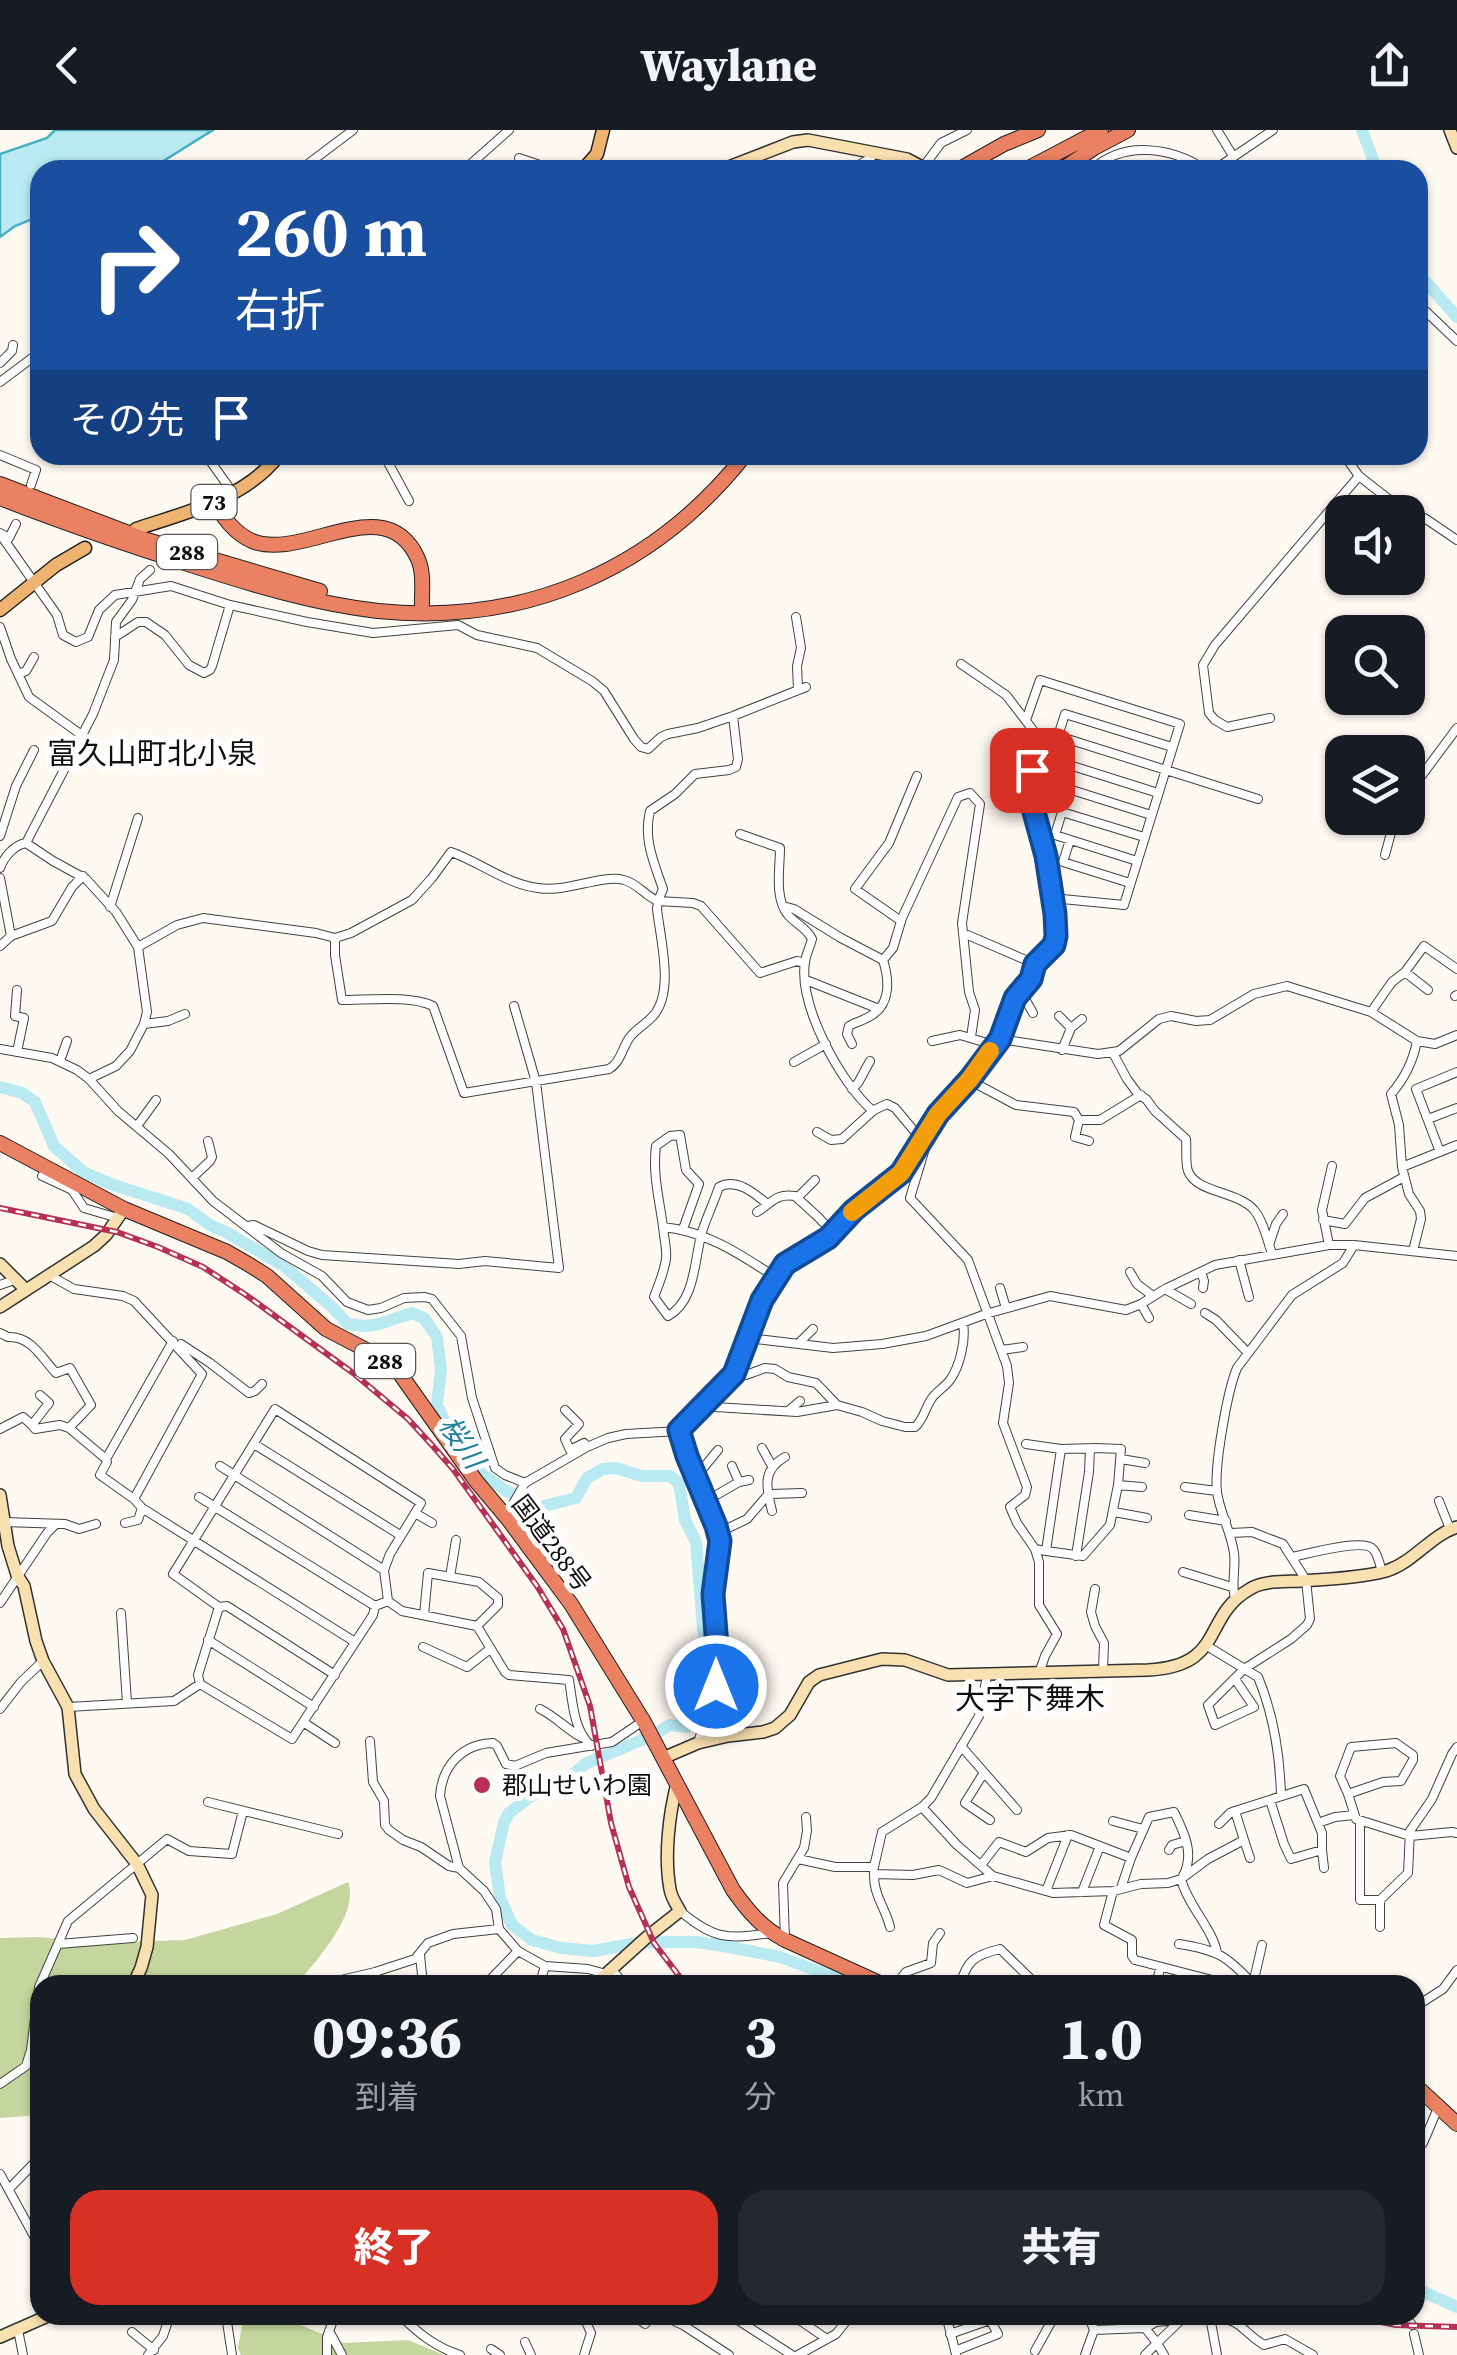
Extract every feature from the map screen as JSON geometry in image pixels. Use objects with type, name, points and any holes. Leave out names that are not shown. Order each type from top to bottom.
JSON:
[{"type":"highway","points":[[976,160],[1038,130]]},
{"type":"highway","points":[[1042,160],[1100,130]]},
{"type":"highway","points":[[1076,160],[1128,130]]},
{"type":"highway","points":[[710,497],[729,465]]},
{"type":"highway","name":"288","points":[[0,498],[138,548],[344,606],[482,610],[534,599],[588,580],[629,559],[678,526],[740,465]]},
{"type":"highway","name":"288","points":[[0,484],[218,562],[379,606],[422,611]]},
{"type":"highway","points":[[214,502],[231,526],[263,544],[288,544],[362,526],[394,533],[418,560],[422,611]]},
{"type":"highway","name":"国道288号","points":[[0,1143],[121,1213],[248,1264],[326,1329],[392,1366],[571,1604],[643,1722],[733,1890],[750,1913],[778,1936],[862,1975]]},
{"type":"highway","points":[[1425,2095],[1457,2124]]},
{"type":"main road","points":[[592,160],[601,145],[603,130]]},
{"type":"main road","name":"73","points":[[136,529],[233,494],[271,465]]},
{"type":"main road","points":[[0,610],[56,564],[85,548]]},
{"type":"street","points":[[315,160],[353,130]]},
{"type":"street","points":[[475,160],[509,130]]},
{"type":"street","points":[[1217,130],[1233,156]]},
{"type":"street","points":[[1228,160],[1272,130]]},
{"type":"street","points":[[1450,130],[1457,148]]},
{"type":"street","points":[[930,160],[940,143],[960,131]]},
{"type":"street","points":[[747,160],[809,135],[908,160]]},
{"type":"street","points":[[1104,160],[1118,152],[1142,149],[1189,160]]},
{"type":"street","points":[[868,160],[874,152]]},
{"type":"street","points":[[519,158],[525,160]]},
{"type":"street","points":[[1428,313],[1457,341]]},
{"type":"street","points":[[0,355],[13,346],[0,363]]},
{"type":"street","points":[[0,382],[30,360]]},
{"type":"street","points":[[0,455],[36,470],[31,485]]},
{"type":"street","points":[[213,465],[233,494]]},
{"type":"street","points":[[389,465],[408,501]]},
{"type":"street","points":[[1351,465],[1358,476],[1391,500],[1457,540]]},
{"type":"street","points":[[1270,718],[1228,727],[1215,720],[1207,706],[1203,665],[1215,645],[1358,476]]},
{"type":"street","points":[[0,534],[9,538],[16,524]]},
{"type":"street","points":[[0,534],[57,615],[63,635],[76,642],[90,634],[109,599],[176,586],[230,605],[373,633],[454,625],[478,636],[531,646],[599,686],[644,748],[652,747],[660,737],[733,716],[802,688],[797,666],[801,648],[796,616]]},
{"type":"street","points":[[26,843],[83,736],[114,660],[116,622],[140,579],[150,570]]},
{"type":"street","points":[[115,637],[138,622],[146,622],[165,636],[189,665],[204,673],[212,666],[230,605]]},
{"type":"street","points":[[0,627],[32,701],[83,736]]},
{"type":"street","points":[[18,674],[26,671],[34,657]]},
{"type":"street","points":[[506,1516],[523,1485],[587,1448],[626,1434],[679,1430],[734,1374],[762,1300],[775,1277],[791,1260],[833,1234],[854,1210],[901,1173],[938,1114],[970,1080],[997,1042],[1015,998],[1031,979],[1035,964],[1054,945],[1046,856],[1031,801],[1034,735],[1006,694],[961,664]]},
{"type":"street","points":[[1026,720],[1040,680],[1180,724],[1124,905],[1052,898]]},
{"type":"street","points":[[1172,748],[1065,714],[1058,736],[1258,799]]},
{"type":"street","points":[[335,938],[342,1000],[411,1001],[433,1006],[464,1093],[616,1066],[629,1038],[654,1015],[664,978],[658,900],[662,889],[650,851],[650,812],[695,774],[736,767],[733,716]]},
{"type":"street","points":[[1425,771],[1457,728]]},
{"type":"street","points":[[0,836],[16,786],[34,750]]},
{"type":"street","points":[[1151,815],[1056,785],[1064,763],[1158,793]]},
{"type":"street","points":[[901,921],[854,889],[888,842],[917,776]]},
{"type":"street","points":[[883,960],[893,948],[901,921],[958,797],[970,793],[980,804],[963,905],[968,992],[975,1010],[971,1037]]},
{"type":"street","points":[[1137,861],[1055,835],[1062,812],[1144,838]]},
{"type":"street","points":[[110,907],[138,818]]},
{"type":"street","points":[[740,834],[780,848],[778,878],[783,906],[812,939],[805,963],[812,1012],[852,1089],[872,1111]]},
{"type":"street","points":[[1384,855],[1390,835]]},
{"type":"street","points":[[1070,840],[1064,862],[1130,883]]},
{"type":"street","points":[[1,859],[26,843],[83,876],[116,912],[138,948],[148,1012],[144,1024],[130,1051],[116,1066],[89,1079]]},
{"type":"street","points":[[138,948],[178,925],[203,918],[335,938],[365,927],[412,900],[450,852],[519,884],[540,889],[629,881],[658,900],[701,906],[760,973],[805,963]]},
{"type":"street","points":[[0,946],[11,936],[52,920],[83,876]]},
{"type":"street","points":[[0,878],[11,936]]},
{"type":"street","points":[[783,906],[883,960],[886,999],[870,1017],[849,1026],[847,1034],[852,1044]]},
{"type":"street","points":[[963,933],[1035,964]]},
{"type":"street","points":[[1371,1012],[1424,946],[1457,969]]},
{"type":"street","points":[[1446,961],[1457,957]]},
{"type":"street","points":[[1405,972],[1428,990]]},
{"type":"street","points":[[806,980],[879,1009]]},
{"type":"street","points":[[932,1041],[960,1035],[1113,1053],[1159,1019],[1171,1016],[1210,1020],[1254,994],[1287,986],[1371,1012],[1417,1042],[1435,1044],[1457,1035]]},
{"type":"street","points":[[16,990],[15,1016],[24,1018],[17,1052]]},
{"type":"street","points":[[1021,992],[1034,1013]]},
{"type":"street","points":[[247,1226],[254,1225],[322,1255],[559,1268],[536,1082],[514,1006]]},
{"type":"street","points":[[144,1024],[185,1014]]},
{"type":"street","points":[[1059,1016],[1072,1028]]},
{"type":"street","points":[[1062,1050],[1072,1028],[1082,1019]]},
{"type":"street","points":[[60,1061],[67,1041]]},
{"type":"street","points":[[1413,1251],[1420,1211],[1404,1178],[1399,1124],[1391,1094],[1414,1059],[1417,1042]]},
{"type":"street","points":[[794,1062],[826,1044]]},
{"type":"street","points":[[0,1049],[60,1061],[89,1079],[213,1201],[281,1253],[322,1276],[354,1306],[368,1310],[404,1298],[432,1300],[461,1336],[472,1398],[495,1468],[523,1485]]},
{"type":"street","points":[[1113,1053],[1127,1080],[1186,1140],[1190,1175],[1211,1189],[1235,1196],[1257,1212],[1270,1249]]},
{"type":"street","points":[[852,1089],[870,1061]]},
{"type":"street","points":[[1440,1152],[1416,1089],[1457,1072]]},
{"type":"street","points":[[970,1080],[1016,1104],[1074,1112],[1079,1120],[1076,1136],[1089,1140]]},
{"type":"street","points":[[1079,1120],[1100,1120],[1141,1096]]},
{"type":"street","points":[[137,1126],[156,1100]]},
{"type":"street","points":[[817,1132],[831,1140],[842,1139],[872,1111],[890,1104],[926,1145],[910,1198],[968,1260],[1010,1384],[1003,1423],[1028,1487],[1010,1507],[1040,1550],[1083,1556],[1110,1526],[1122,1449],[1061,1449],[1026,1444]]},
{"type":"street","points":[[1428,1120],[1457,1108]]},
{"type":"street","points":[[682,1229],[699,1184],[686,1170],[680,1134],[655,1148],[654,1176],[666,1259],[654,1294],[668,1316],[681,1307],[697,1262],[701,1235],[722,1185],[738,1185],[766,1203]]},
{"type":"street","points":[[193,1178],[212,1157],[208,1141]]},
{"type":"street","points":[[1402,1167],[1457,1145]]},
{"type":"street","points":[[1329,1245],[1322,1210],[1332,1166]]},
{"type":"street","points":[[0,1286],[49,1275],[94,1246],[121,1213],[84,1208],[72,1190],[42,1176]]},
{"type":"street","points":[[916,1177],[927,1182]]},
{"type":"street","points":[[1323,1220],[1345,1224],[1365,1198],[1404,1178]]},
{"type":"street","points":[[798,1197],[815,1180]]},
{"type":"street","points":[[757,1212],[782,1195],[798,1197],[833,1234]]},
{"type":"street","points":[[1270,1249],[1276,1224],[1283,1214]]},
{"type":"street","points":[[663,1227],[701,1235],[775,1277]]},
{"type":"street","points":[[661,1754],[776,1728],[790,1715],[813,1678],[853,1665],[896,1659],[948,1676],[987,1676],[1167,1669],[1188,1661],[1207,1646],[1233,1593],[1231,1533],[1217,1492],[1237,1368],[1292,1296],[1343,1263],[1354,1245]]},
{"type":"street","points":[[748,1338],[833,1348],[891,1342],[926,1336],[1050,1296],[1126,1310],[1215,1265],[1270,1249],[1354,1245],[1457,1256]]},
{"type":"street","points":[[1239,1246],[1249,1297]]},
{"type":"street","points":[[0,1264],[21,1284]]},
{"type":"street","points":[[1130,1272],[1137,1284],[1153,1296]]},
{"type":"street","points":[[1201,1272],[1204,1288]]},
{"type":"street","points":[[49,1275],[74,1290],[129,1298],[145,1310],[202,1374],[134,1499]]},
{"type":"street","points":[[0,1307],[21,1284]]},
{"type":"street","points":[[1000,1288],[1006,1308]]},
{"type":"street","points":[[1165,1289],[1191,1304]]},
{"type":"street","points":[[1140,1304],[1149,1318]]},
{"type":"street","points":[[1205,1312],[1248,1353]]},
{"type":"street","points":[[734,1374],[746,1375],[769,1368],[788,1377],[816,1382],[837,1404],[882,1421],[915,1427],[934,1394],[952,1378],[963,1342],[962,1324]]},
{"type":"street","points":[[799,1344],[813,1329]]},
{"type":"street","points":[[890,1330],[891,1342]]},
{"type":"street","points":[[0,1333],[24,1338],[56,1373],[70,1368],[92,1405],[70,1428]]},
{"type":"street","points":[[175,1343],[182,1344],[249,1393],[256,1392],[262,1384]]},
{"type":"street","points":[[175,1343],[100,1476],[142,1508],[355,1642]]},
{"type":"street","points":[[1001,1350],[1023,1347]]},
{"type":"street","points":[[785,1388],[788,1377]]},
{"type":"street","points":[[930,1382],[934,1394]]},
{"type":"street","points":[[32,1424],[49,1403],[40,1395]]},
{"type":"street","points":[[788,1411],[800,1402]]},
{"type":"street","points":[[704,1404],[797,1412],[837,1404]]},
{"type":"street","points":[[335,1675],[227,1606],[219,1607],[173,1574],[275,1409],[422,1503],[384,1570],[388,1601],[402,1612],[477,1626],[508,1675],[569,1680],[581,1737]]},
{"type":"street","points":[[565,1410],[579,1424],[565,1439],[570,1450],[584,1443],[587,1448]]},
{"type":"street","points":[[0,1429],[23,1417],[35,1429],[60,1425],[70,1428],[106,1460]]},
{"type":"street","points":[[679,1430],[720,1541],[713,1594],[719,1674],[698,1743]]},
{"type":"street","points":[[254,1444],[400,1536]]},
{"type":"street","points":[[762,1448],[772,1466]]},
{"type":"street","points":[[1040,1673],[1057,1634],[1039,1605],[1039,1562],[1061,1449]]},
{"type":"street","points":[[1076,1556],[1090,1449]]},
{"type":"street","points":[[694,1474],[718,1450]]},
{"type":"street","points":[[772,1511],[768,1479],[772,1466],[786,1456]]},
{"type":"street","points":[[1122,1459],[1145,1463]]},
{"type":"street","points":[[220,1466],[384,1570]]},
{"type":"street","points":[[706,1501],[744,1481],[732,1466]]},
{"type":"street","points":[[1118,1485],[1142,1487]]},
{"type":"street","points":[[1185,1487],[1217,1492]]},
{"type":"street","points":[[718,1533],[747,1519],[768,1496],[802,1493]]},
{"type":"street","points":[[0,1494],[36,1641],[68,1706],[73,1764],[80,1784],[148,1885],[152,1905],[147,1947],[138,1975]]},
{"type":"street","points":[[199,1497],[375,1606]]},
{"type":"street","points":[[1183,1572],[1233,1593],[1256,1586],[1382,1572],[1402,1564],[1455,1526],[1440,1501]]},
{"type":"street","points":[[125,1523],[138,1520],[142,1508]]},
{"type":"street","points":[[1114,1512],[1147,1518]]},
{"type":"street","points":[[415,1513],[432,1524]]},
{"type":"street","points":[[1189,1515],[1226,1522]]},
{"type":"street","points":[[4,1522],[79,1528],[96,1524]]},
{"type":"street","points":[[0,1603],[56,1524]]},
{"type":"street","points":[[1231,1533],[1252,1532],[1280,1542],[1306,1580],[1310,1612],[1307,1624],[1291,1640],[1244,1669],[1208,1705],[1215,1724],[1254,1706],[1235,1679]]},
{"type":"street","points":[[450,1577],[456,1540]]},
{"type":"street","points":[[1292,1557],[1346,1545],[1367,1545],[1374,1550],[1382,1572]]},
{"type":"street","points":[[424,1615],[428,1573],[479,1582],[498,1598],[498,1605],[477,1626]]},
{"type":"street","points":[[1096,1589],[1092,1612],[1104,1643],[1103,1671]]},
{"type":"street","points":[[375,1606],[388,1601]]},
{"type":"street","points":[[219,1607],[198,1676],[200,1684],[292,1739],[375,1606]]},
{"type":"street","points":[[121,1612],[126,1703]]},
{"type":"street","points":[[208,1640],[314,1706]]},
{"type":"street","points":[[1207,1646],[1258,1677],[1280,1772],[1281,1796]]},
{"type":"street","points":[[424,1647],[466,1667],[490,1649]]},
{"type":"street","points":[[0,1709],[43,1661]]},
{"type":"street","points":[[890,1927],[874,1890],[882,1832],[922,1808],[930,1798],[979,1716],[987,1676]]},
{"type":"street","points":[[68,1706],[174,1702],[200,1684]]},
{"type":"street","points":[[540,1709],[590,1746]]},
{"type":"street","points":[[303,1722],[335,1743]]},
{"type":"street","points":[[459,1868],[440,1791],[450,1765],[460,1753],[494,1743],[504,1762],[513,1766],[546,1753],[612,1742],[643,1722]]},
{"type":"street","points":[[370,1741],[373,1782],[384,1801],[385,1826],[396,1836],[459,1868],[490,1897],[499,1929],[518,1951],[545,1966],[613,1975]]},
{"type":"street","points":[[1348,1794],[1383,1782],[1401,1781],[1414,1760],[1413,1755],[1396,1743],[1350,1747],[1340,1776],[1357,1818],[1360,1900],[1380,1900],[1408,1874],[1410,1831],[1432,1799],[1457,1747]]},
{"type":"street","points":[[962,1746],[1017,1810]]},
{"type":"street","points":[[983,1774],[965,1802],[990,1820]]},
{"type":"street","points":[[677,1783],[671,1820],[670,1890],[680,1911],[723,1936],[778,1936],[783,1883],[806,1842],[806,1816]]},
{"type":"street","points":[[1219,1824],[1230,1813],[1304,1789],[1323,1839],[1324,1868]]},
{"type":"street","points":[[1270,1800],[1291,1859],[1322,1850]]},
{"type":"street","points":[[208,1802],[338,1834]]},
{"type":"street","points":[[922,1808],[993,1876],[1054,1893],[1180,1880],[1244,1840]]},
{"type":"street","points":[[1145,1808],[1148,1819]]},
{"type":"street","points":[[44,1975],[73,1916],[170,1839],[189,1851],[232,1854],[243,1810]]},
{"type":"street","points":[[1146,1937],[1133,1941],[1104,1924],[1150,1816],[1174,1812],[1186,1841],[1189,1866],[1180,1880]]},
{"type":"street","points":[[1235,1812],[1250,1858]]},
{"type":"street","points":[[1318,1823],[1335,1817],[1357,1818],[1410,1836],[1457,1833]]},
{"type":"street","points":[[1113,1822],[1143,1829]]},
{"type":"street","points":[[980,1865],[999,1842],[1026,1852],[1048,1838],[1068,1835],[1131,1858]]},
{"type":"street","points":[[1046,1891],[1068,1835]]},
{"type":"street","points":[[1170,1850],[1172,1845],[1186,1841]]},
{"type":"street","points":[[1082,1892],[1100,1846]]},
{"type":"street","points":[[798,1858],[835,1867],[913,1875],[939,1870],[966,1883],[993,1876]]},
{"type":"street","points":[[1180,1880],[1217,1953]]},
{"type":"street","points":[[1380,1900],[1380,1927]]},
{"type":"street","points":[[606,1975],[680,1911]]},
{"type":"street","points":[[362,1975],[416,1959],[424,1946],[453,1930],[499,1929]]},
{"type":"street","points":[[904,1975],[931,1963],[932,1943],[940,1933]]},
{"type":"street","points":[[58,1944],[134,1938]]},
{"type":"street","points":[[1133,1941],[1133,1958],[1195,1975]]},
{"type":"street","points":[[1179,1944],[1217,1953],[1244,1975]]},
{"type":"street","points":[[1256,1975],[1262,1945]]},
{"type":"street","points":[[964,1975],[969,1962],[1000,1949],[1027,1975]]},
{"type":"street","points":[[495,1975],[518,1951]]},
{"type":"street","points":[[420,1955],[422,1975]]},
{"type":"street","points":[[542,1975],[545,1966]]},
{"type":"street","points":[[1158,1975],[1161,1967]]},
{"type":"street","points":[[1425,2001],[1456,1974]]},
{"type":"street","points":[[0,2084],[30,2069]]},
{"type":"street","points":[[1425,2136],[1438,2108]]},
{"type":"street","points":[[9,2189],[30,2168]]},
{"type":"street","points":[[0,2174],[30,2223]]},
{"type":"street","points":[[0,2337],[30,2324]]},
{"type":"street","points":[[132,2332],[151,2352],[167,2325]]},
{"type":"street","points":[[228,2325],[232,2355]]},
{"type":"street","points":[[328,2355],[331,2325]]},
{"type":"street","points":[[411,2325],[438,2347],[460,2355]]},
{"type":"street","points":[[584,2355],[592,2333],[588,2325]]},
{"type":"street","points":[[684,2325],[729,2355]]},
{"type":"street","points":[[746,2325],[795,2355],[836,2334],[843,2325]]},
{"type":"street","points":[[807,2325],[827,2339]]},
{"type":"street","points":[[948,2325],[955,2353],[998,2334],[993,2325]]},
{"type":"street","points":[[950,2334],[976,2325]]},
{"type":"street","points":[[1035,2351],[1050,2325]]},
{"type":"street","points":[[1085,2355],[1094,2330],[1092,2325]]},
{"type":"street","points":[[1094,2330],[1150,2325]]},
{"type":"street","points":[[1144,2355],[1176,2325]]},
{"type":"street","points":[[1211,2325],[1217,2355]]},
{"type":"street","points":[[1241,2325],[1264,2345],[1284,2338],[1313,2355]]},
{"type":"street","points":[[1410,2325],[1417,2353]]},
{"type":"street","points":[[1144,2328],[1164,2355]]},
{"type":"street","points":[[18,2330],[23,2355]]},
{"type":"street","points":[[329,2331],[342,2355]]},
{"type":"street","points":[[525,2342],[531,2355]]},
{"type":"street","points":[[491,2349],[500,2355]]},
{"type":"green space","points":[[348,1882],[350,1895],[342,1922],[304,1975],[30,1975],[30,2116],[0,2118],[0,1938],[40,1937],[96,1943],[185,1940],[277,1914]]},
{"type":"green space","points":[[242,2325],[301,2325],[344,2343],[408,2340],[444,2355],[241,2355],[238,2348]]},
{"type":"water","points":[[55,130],[213,130],[165,160],[30,160],[30,220],[0,237],[0,154],[47,138]]},
{"type":"waterway","points":[[1362,130],[1373,160]]},
{"type":"waterway","points":[[1428,284],[1457,317]]},
{"type":"waterway","name":"桜川","points":[[0,1087],[22,1093],[35,1102],[54,1146],[83,1172],[188,1209],[284,1266],[348,1324],[379,1324],[412,1313],[424,1318],[437,1337],[441,1369],[437,1405],[444,1420],[481,1473],[520,1496],[527,1505],[540,1507],[576,1498],[587,1478],[603,1469],[670,1476],[679,1483],[685,1520],[696,1542],[711,1681],[706,1695],[687,1727],[670,1725],[585,1764],[567,1780],[531,1796],[509,1813],[495,1862],[500,1898],[512,1925],[532,1940],[561,1948],[594,1951],[636,1943],[697,1942],[780,1957],[828,1975]]},
{"type":"waterway","name":"桜川","points":[[1425,2293],[1457,2307]]},
{"type":"railway","points":[[0,1208],[117,1232],[203,1267],[353,1373],[408,1419],[431,1444],[537,1586],[563,1629],[590,1706],[611,1823],[629,1887],[654,1943],[678,1975]]},
{"type":"railway","points":[[1396,2325],[1457,2327]]},
{"type":"slow traffic","points":[[852,1212],[901,1173],[938,1114],[990,1051]]},
{"type":"place","name":"郡山せいわ園","points":[[482,1785]]},
{"type":"district","name":"富久山町北小泉","points":[[152,754]]},
{"type":"district","name":"大字下舞木","points":[[1030,1699]]},
{"type":"route","points":[[716,1686],[719,1674],[713,1594],[720,1541],[679,1430],[734,1374],[762,1300],[785,1264],[828,1238],[854,1210],[901,1173],[938,1114],[1000,1039],[1015,998],[1031,979],[1035,964],[1054,945],[1055,914],[1046,856],[1031,801],[1032,770]]}]
